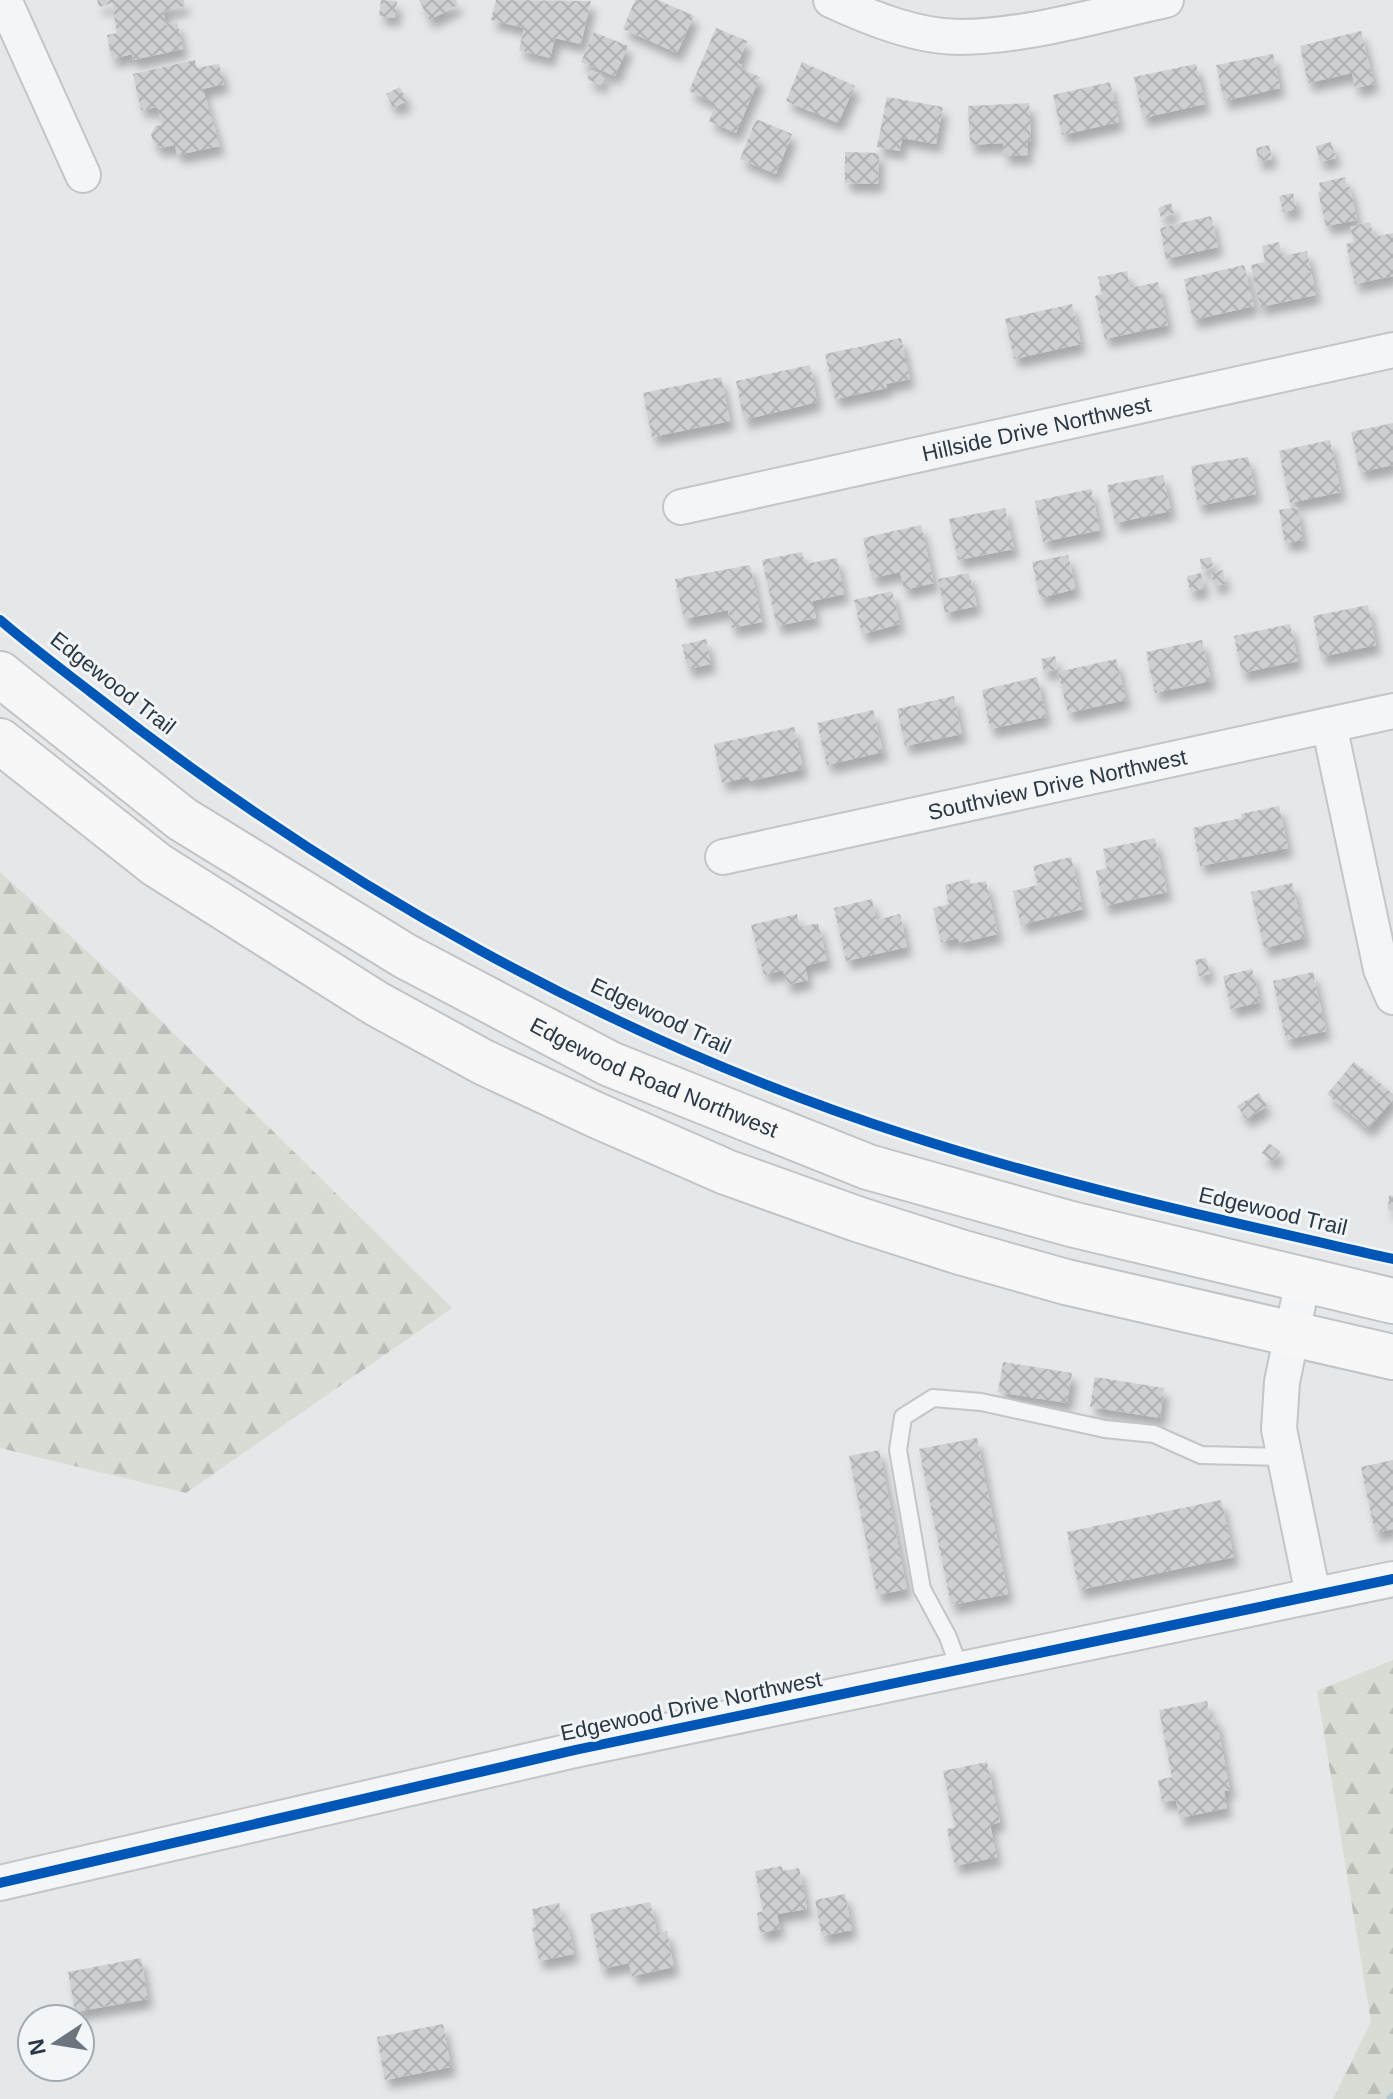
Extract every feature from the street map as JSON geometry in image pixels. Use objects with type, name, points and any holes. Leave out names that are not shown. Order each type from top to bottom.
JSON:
[{"type":"main road","name":"Edgewood Road Northwest","points":[[0,674],[182,819],[405,956],[610,1064],[868,1167],[1071,1224],[1393,1301]]},
{"type":"main road","points":[[0,741],[157,865],[377,1004],[483,1062],[596,1115],[726,1172],[960,1252],[1066,1282],[1393,1357]]},
{"type":"street","points":[[4,0],[83,175]]},
{"type":"street","points":[[831,0],[912,30],[958,37],[1024,32],[1166,0]]},
{"type":"street","name":"Hillside Drive Northwest","points":[[681,507],[1393,350]]},
{"type":"street","name":"Southview Drive Northwest","points":[[723,857],[1393,711]]},
{"type":"street","points":[[1329,725],[1381,969],[1393,997]]},
{"type":"street","points":[[1303,1280],[1282,1382],[1279,1429],[1313,1595]]},
{"type":"street","name":"Edgewood Drive Northwest","points":[[0,1883],[559,1754],[1393,1579]]},
{"type":"lane","points":[[960,1670],[948,1637],[922,1589],[898,1450],[903,1417],[933,1398],[981,1402],[1105,1429],[1154,1434],[1201,1455],[1285,1457]]},
{"type":"green space","points":[[0,872],[136,996],[452,1308],[186,1493],[0,1448]]},
{"type":"green space","points":[[1393,1660],[1393,2099],[1333,2099],[1371,2022],[1317,1691]]},
{"type":"building","points":[[97,0],[184,0],[185,6],[163,11],[166,25],[177,22],[183,49],[133,60],[132,54],[112,59],[107,35],[117,33],[112,3],[99,7]]},
{"type":"building","points":[[381,0],[397,1],[395,18],[379,16]]},
{"type":"building","points":[[419,0],[456,0],[458,5],[429,20]]},
{"type":"building","points":[[496,0],[591,1],[581,44],[555,38],[550,58],[519,50],[524,28],[491,20]]},
{"type":"building","points":[[635,0],[658,0],[694,16],[677,53],[623,29]]},
{"type":"building","points":[[716,28],[747,41],[738,63],[742,65],[741,69],[760,77],[736,133],[709,121],[716,104],[689,91]]},
{"type":"building","points":[[1361,31],[1374,84],[1355,88],[1352,73],[1308,83],[1300,46]]},
{"type":"building","points":[[594,32],[628,46],[615,76],[581,62]]},
{"type":"building","points":[[1273,54],[1280,88],[1224,101],[1216,65]]},
{"type":"building","points":[[195,60],[197,68],[219,64],[224,84],[203,89],[220,146],[177,155],[175,145],[161,148],[154,143],[151,135],[155,126],[162,125],[157,107],[141,110],[133,74]]},
{"type":"building","points":[[802,62],[855,86],[838,123],[786,101]]},
{"type":"building","points":[[1196,64],[1205,104],[1143,118],[1134,77]]},
{"type":"building","points":[[591,70],[606,76],[601,85],[587,79]]},
{"type":"building","points":[[1110,82],[1119,122],[1062,135],[1053,95]]},
{"type":"building","points":[[400,87],[407,101],[393,108],[386,94]]},
{"type":"building","points":[[887,97],[943,107],[936,144],[902,138],[900,151],[877,147]]},
{"type":"building","points":[[1029,103],[1031,140],[1027,141],[1028,155],[1004,156],[1003,143],[970,145],[968,106]]},
{"type":"building","points":[[756,119],[792,134],[776,174],[740,159]]},
{"type":"building","points":[[1331,142],[1336,158],[1320,162],[1316,146]]},
{"type":"building","points":[[1269,145],[1272,159],[1258,162],[1256,148]]},
{"type":"building","points":[[845,152],[879,153],[878,184],[845,183]]},
{"type":"building","points":[[1345,177],[1357,220],[1326,226],[1318,192],[1321,191],[1319,183]]},
{"type":"building","points":[[1293,193],[1297,209],[1283,212],[1279,196]]},
{"type":"building","points":[[1171,203],[1174,213],[1161,217],[1158,208]]},
{"type":"building","points":[[1211,216],[1218,247],[1166,259],[1160,228]]},
{"type":"building","points":[[1370,222],[1374,237],[1393,233],[1393,276],[1355,284],[1346,244],[1354,242],[1350,227]]},
{"type":"building","points":[[1279,242],[1282,256],[1307,251],[1316,295],[1260,307],[1251,265],[1265,262],[1262,246]]},
{"type":"building","points":[[1244,265],[1254,306],[1193,320],[1184,279]]},
{"type":"building","points":[[1127,271],[1130,288],[1158,282],[1168,325],[1105,339],[1095,296],[1102,294],[1098,277]]},
{"type":"building","points":[[1072,304],[1081,344],[1014,359],[1005,319]]},
{"type":"building","points":[[901,338],[910,379],[886,384],[887,388],[835,399],[825,354]]},
{"type":"building","points":[[810,365],[817,402],[744,420],[736,381]]},
{"type":"building","points":[[721,377],[730,421],[652,437],[643,393]]},
{"type":"building","points":[[1393,423],[1393,465],[1360,472],[1351,432]]},
{"type":"building","points":[[1330,440],[1341,492],[1290,503],[1279,451]]},
{"type":"building","points":[[1248,457],[1256,494],[1198,506],[1191,466]]},
{"type":"building","points":[[1163,475],[1171,511],[1115,523],[1107,485]]},
{"type":"building","points":[[1091,489],[1100,530],[1043,542],[1035,501]]},
{"type":"building","points":[[1297,507],[1303,540],[1285,543],[1279,510]]},
{"type":"building","points":[[1005,508],[1014,549],[958,560],[949,519]]},
{"type":"building","points":[[921,525],[934,583],[904,590],[900,572],[872,578],[863,538]]},
{"type":"building","points":[[802,552],[805,564],[837,558],[844,594],[812,601],[816,618],[777,626],[762,560]]},
{"type":"building","points":[[1068,555],[1076,589],[1040,598],[1032,562]]},
{"type":"building","points":[[1211,557],[1213,567],[1202,570],[1200,559]]},
{"type":"building","points":[[750,565],[762,622],[731,628],[728,610],[684,619],[675,579]]},
{"type":"building","points":[[1223,570],[1225,584],[1214,586],[1211,573]]},
{"type":"building","points":[[969,573],[977,606],[945,613],[938,579]]},
{"type":"building","points":[[1201,573],[1204,589],[1190,592],[1187,576]]},
{"type":"building","points":[[892,591],[900,624],[862,634],[854,600]]},
{"type":"building","points":[[1368,605],[1376,645],[1321,657],[1313,616]]},
{"type":"building","points":[[1290,624],[1298,661],[1242,673],[1234,636]]},
{"type":"building","points":[[706,639],[711,664],[688,669],[682,645]]},
{"type":"building","points":[[1202,640],[1211,681],[1155,693],[1146,652]]},
{"type":"building","points":[[1055,656],[1058,669],[1044,672],[1041,659]]},
{"type":"building","points":[[1116,659],[1126,700],[1068,713],[1058,672]]},
{"type":"building","points":[[1037,677],[1046,717],[990,729],[982,690]]},
{"type":"building","points":[[954,696],[962,734],[905,746],[897,709]]},
{"type":"building","points":[[873,710],[883,752],[827,765],[817,723]]},
{"type":"building","points":[[794,727],[803,769],[750,781],[749,777],[722,783],[714,744]]},
{"type":"building","points":[[1279,806],[1288,848],[1200,866],[1193,828],[1242,818],[1241,814]]},
{"type":"building","points":[[1155,838],[1167,892],[1104,906],[1096,871],[1107,868],[1103,849]]},
{"type":"building","points":[[1071,857],[1083,909],[1021,925],[1013,891],[1038,885],[1033,866]]},
{"type":"building","points":[[969,879],[971,884],[986,881],[998,934],[960,943],[958,938],[941,942],[933,908],[949,904],[945,885]]},
{"type":"building","points":[[1292,883],[1305,938],[1264,948],[1251,892]]},
{"type":"building","points":[[872,899],[876,920],[900,914],[907,947],[846,961],[834,908]]},
{"type":"building","points":[[797,914],[800,927],[818,923],[827,960],[805,966],[808,980],[787,985],[783,970],[764,975],[751,925]]},
{"type":"building","points":[[1206,958],[1210,974],[1199,976],[1195,960]]},
{"type":"building","points":[[1252,969],[1260,1002],[1231,1009],[1223,976]]},
{"type":"building","points":[[1313,972],[1326,1031],[1286,1040],[1273,981]]},
{"type":"building","points":[[1354,1062],[1393,1094],[1393,1099],[1368,1129],[1327,1094]]},
{"type":"building","points":[[1259,1093],[1267,1106],[1246,1119],[1237,1106]]},
{"type":"building","points":[[1269,1143],[1280,1152],[1272,1162],[1262,1153]]},
{"type":"building","points":[[1389,1195],[1393,1196],[1393,1211],[1388,1210]]},
{"type":"building","points":[[1003,1362],[1072,1373],[1067,1403],[998,1392]]},
{"type":"building","points":[[1095,1377],[1164,1388],[1160,1418],[1090,1407]]},
{"type":"building","points":[[977,1438],[1008,1594],[951,1605],[919,1449]]},
{"type":"building","points":[[879,1450],[907,1589],[877,1595],[849,1456]]},
{"type":"building","points":[[1393,1460],[1393,1529],[1375,1533],[1361,1467]]},
{"type":"building","points":[[1221,1500],[1234,1557],[1079,1590],[1067,1532]]},
{"type":"building","points":[[1207,1701],[1210,1718],[1216,1717],[1230,1790],[1224,1791],[1227,1808],[1180,1818],[1176,1800],[1162,1802],[1158,1780],[1172,1777],[1159,1710]]},
{"type":"building","points":[[987,1762],[1000,1822],[990,1825],[997,1857],[955,1866],[947,1829],[955,1827],[943,1771]]},
{"type":"building","points":[[782,1866],[783,1871],[799,1868],[807,1909],[777,1914],[780,1929],[760,1933],[757,1913],[763,1911],[755,1871]]},
{"type":"building","points":[[845,1894],[852,1930],[822,1936],[815,1900]]},
{"type":"building","points":[[650,1902],[657,1933],[667,1931],[674,1967],[632,1976],[629,1963],[601,1969],[590,1914]]},
{"type":"building","points":[[559,1903],[562,1919],[566,1918],[574,1954],[539,1961],[532,1928],[536,1927],[532,1909]]},
{"type":"building","points":[[141,1958],[148,1999],[96,2008],[96,2003],[73,2003],[68,1972]]},
{"type":"building","points":[[443,2024],[451,2067],[385,2080],[377,2037]]},
{"type":"cycle path","name":"Edgewood Trail","points":[[0,620],[185,763],[281,830],[481,951],[585,1005],[691,1054],[800,1098],[1029,1172],[1393,1259]]},
{"type":"cycle path","points":[[0,1883],[575,1750],[1393,1579]]}]
